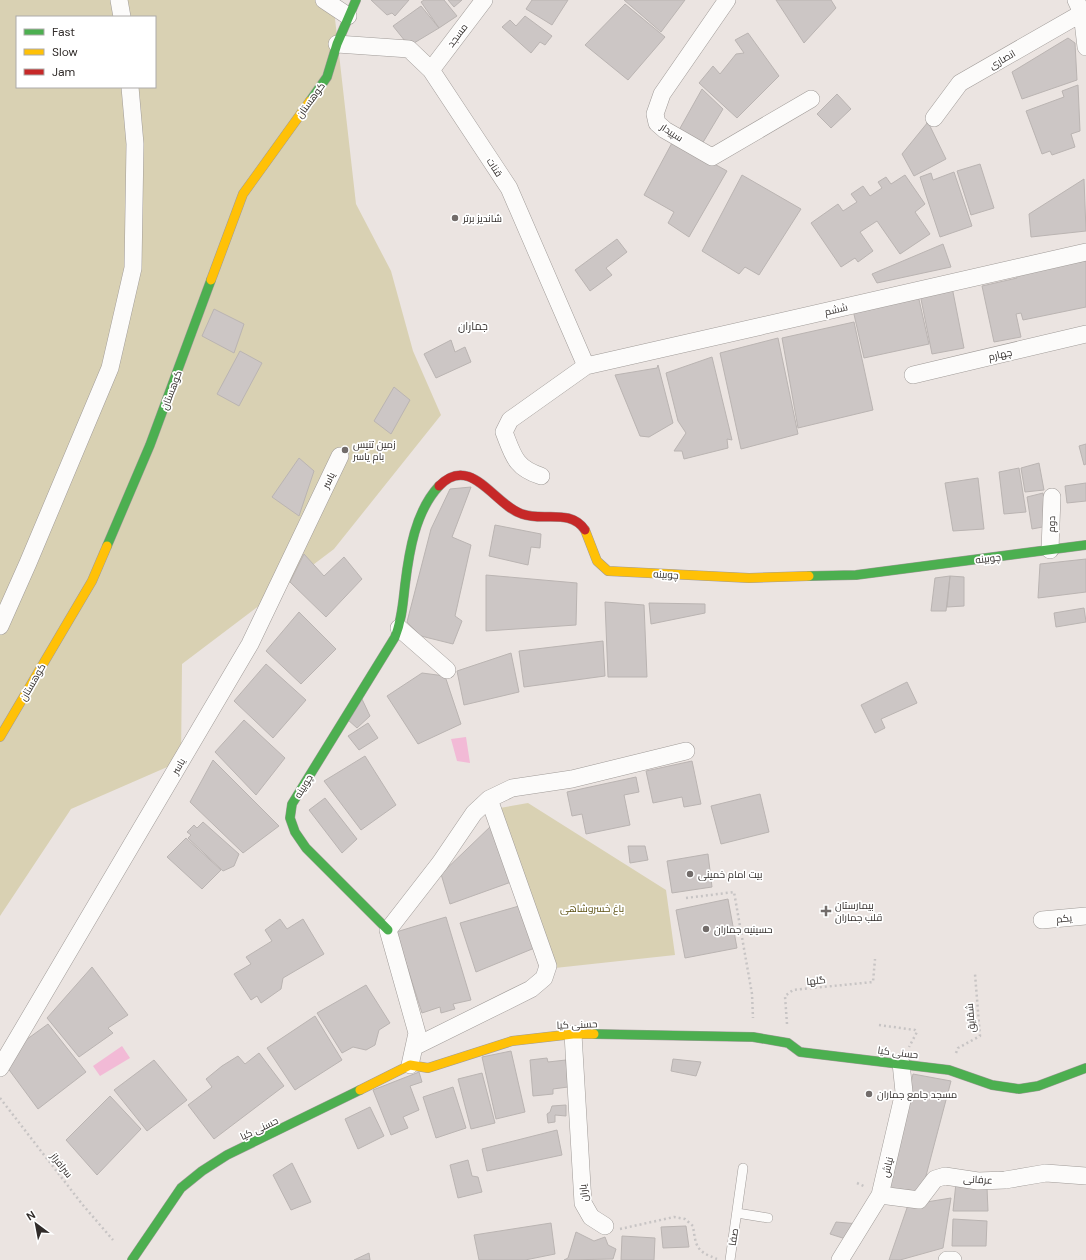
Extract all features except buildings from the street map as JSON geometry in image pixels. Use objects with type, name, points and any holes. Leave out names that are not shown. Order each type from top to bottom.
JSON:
[{"type":"street","points":[[119,0],[122,16]]},
{"type":"street","points":[[324,0],[348,16]]},
{"type":"street","name":"کوهستان","points":[[0,737],[92,581],[153,438],[243,194],[327,77],[337,44],[356,0]]},
{"type":"street","name":"مسجد","points":[[431,70],[484,0]]},
{"type":"street","name":"سپیدار","points":[[727,0],[662,94],[655,114],[657,123],[665,130],[712,157],[811,99]]},
{"type":"street","points":[[1079,7],[1086,47]]},
{"type":"street","name":"انصاری","points":[[934,118],[960,83],[1079,7]]},
{"type":"street","name":"قنات","points":[[337,44],[409,49],[431,70],[509,188],[586,366]]},
{"type":"street","points":[[0,626],[110,368],[133,268],[135,144],[130,88]]},
{"type":"street","name":"ششم","points":[[586,366],[1086,252]]},
{"type":"street","name":"چهارم","points":[[913,375],[1086,334]]},
{"type":"street","points":[[541,476],[526,472],[513,457],[504,432],[510,420],[586,366]]},
{"type":"street","name":"یاسر","points":[[0,1068],[250,644],[340,456]]},
{"type":"street","name":"چوبینه","points":[[410,1065],[417,1033],[388,930],[306,848],[295,832],[290,818],[292,804],[399,628],[413,539],[433,492],[444,481],[459,475],[474,478],[489,489],[503,504],[523,515],[568,518],[577,522],[585,530],[596,561],[600,567],[608,571],[749,578],[856,575],[1086,545]]},
{"type":"street","name":"دوم","points":[[1050,550],[1052,497]]},
{"type":"street","points":[[399,628],[447,670]]},
{"type":"street","points":[[388,930],[440,863],[474,813],[489,799],[512,788],[572,779],[686,751]]},
{"type":"street","points":[[414,1047],[531,989],[544,978],[548,966],[489,799]]},
{"type":"street","name":"یکم","points":[[1042,920],[1086,916]]},
{"type":"street","name":"حسنی کیا","points":[[132,1260],[181,1188],[202,1170],[227,1155],[289,1126],[410,1065],[428,1068],[512,1041],[573,1034],[753,1036],[788,1043],[800,1052],[949,1070],[992,1085],[1019,1089],[1038,1086],[1086,1068]]},
{"type":"street","name":"یاران","points":[[573,1034],[583,1203],[586,1211],[605,1226]]},
{"type":"street","name":"نیاش","points":[[840,1260],[880,1195],[904,1092],[901,1063]]},
{"type":"street","name":"عرفانی","points":[[880,1195],[919,1200],[935,1179],[944,1176],[978,1181],[1005,1180],[1046,1173],[1086,1176]]},
{"type":"street","points":[[947,1260],[953,1260]]},
{"type":"lane","name":"صفا","points":[[730,1260],[743,1168]]},
{"type":"lane","points":[[737,1213],[768,1218]]},
{"type":"path","points":[[686,898],[734,892],[752,994],[753,1036]]},
{"type":"path","name":"گلها","points":[[788,1043],[785,996],[793,990],[873,982],[875,959]]},
{"type":"path","name":"شقایق","points":[[949,1070],[958,1048],[980,1036],[975,974]]},
{"type":"path","points":[[879,1025],[914,1030],[916,1032],[901,1063]]},
{"type":"path","name":"سرافراز","points":[[0,1098],[82,1204],[113,1240]]},
{"type":"path","points":[[605,1226],[619,1229],[674,1217],[685,1219],[693,1226],[695,1244],[699,1251],[720,1260]]},
{"type":"green space","points":[[0,0],[319,0],[334,10],[356,204],[391,271],[413,351],[441,415],[334,549],[182,664],[181,761],[71,809],[0,916]]},
{"type":"green space","name":"باغ خسروشاهی","points":[[528,803],[666,890],[675,955],[555,968],[500,808]]},
{"type":"shaded area","points":[[466,737],[470,763],[457,761],[451,739]]},
{"type":"shaded area","points":[[122,1046],[130,1058],[100,1076],[93,1066]]},
{"type":"traffic: fast","points":[[310,101],[327,77],[337,44],[356,0]]},
{"type":"traffic: fast","points":[[107,546],[150,445],[211,280]]},
{"type":"traffic: fast","points":[[388,930],[306,848],[295,832],[290,818],[292,804],[395,637],[401,618],[414,533],[424,508],[439,486]]},
{"type":"traffic: fast","points":[[809,576],[856,575],[1086,545]]},
{"type":"traffic: fast","points":[[594,1034],[753,1037],[788,1043],[800,1052],[949,1070],[992,1085],[1019,1089],[1038,1086],[1086,1068]]},
{"type":"traffic: fast","points":[[132,1260],[181,1188],[202,1171],[227,1155],[360,1090]]},
{"type":"traffic: slow","points":[[211,280],[243,194],[310,101]]},
{"type":"traffic: slow","points":[[585,530],[597,561],[608,571],[749,578],[809,576]]},
{"type":"traffic: slow","points":[[0,737],[92,581],[107,546]]},
{"type":"traffic: slow","points":[[360,1090],[410,1065],[428,1068],[512,1041],[573,1034],[594,1034]]},
{"type":"traffic: jam","points":[[439,486],[451,477],[462,475],[472,478],[482,484],[512,509],[522,514],[539,517],[564,517],[572,519],[579,523],[585,530]]},
{"type":"place","name":"شاندیز برتر","points":[[455,218]]},
{"type":"place","name":"زمین تنیس بام یاسر","points":[[345,450]]},
{"type":"place","name":"بیت امام خمینی","points":[[690,874]]},
{"type":"place","name":"بیمارستان قلب جماران","points":[[826,911]]},
{"type":"place","name":"حسینیه جماران","points":[[706,929]]},
{"type":"place","name":"مسجد جامع جماران","points":[[869,1094]]},
{"type":"district","name":"جماران","points":[[473,326]]}]
